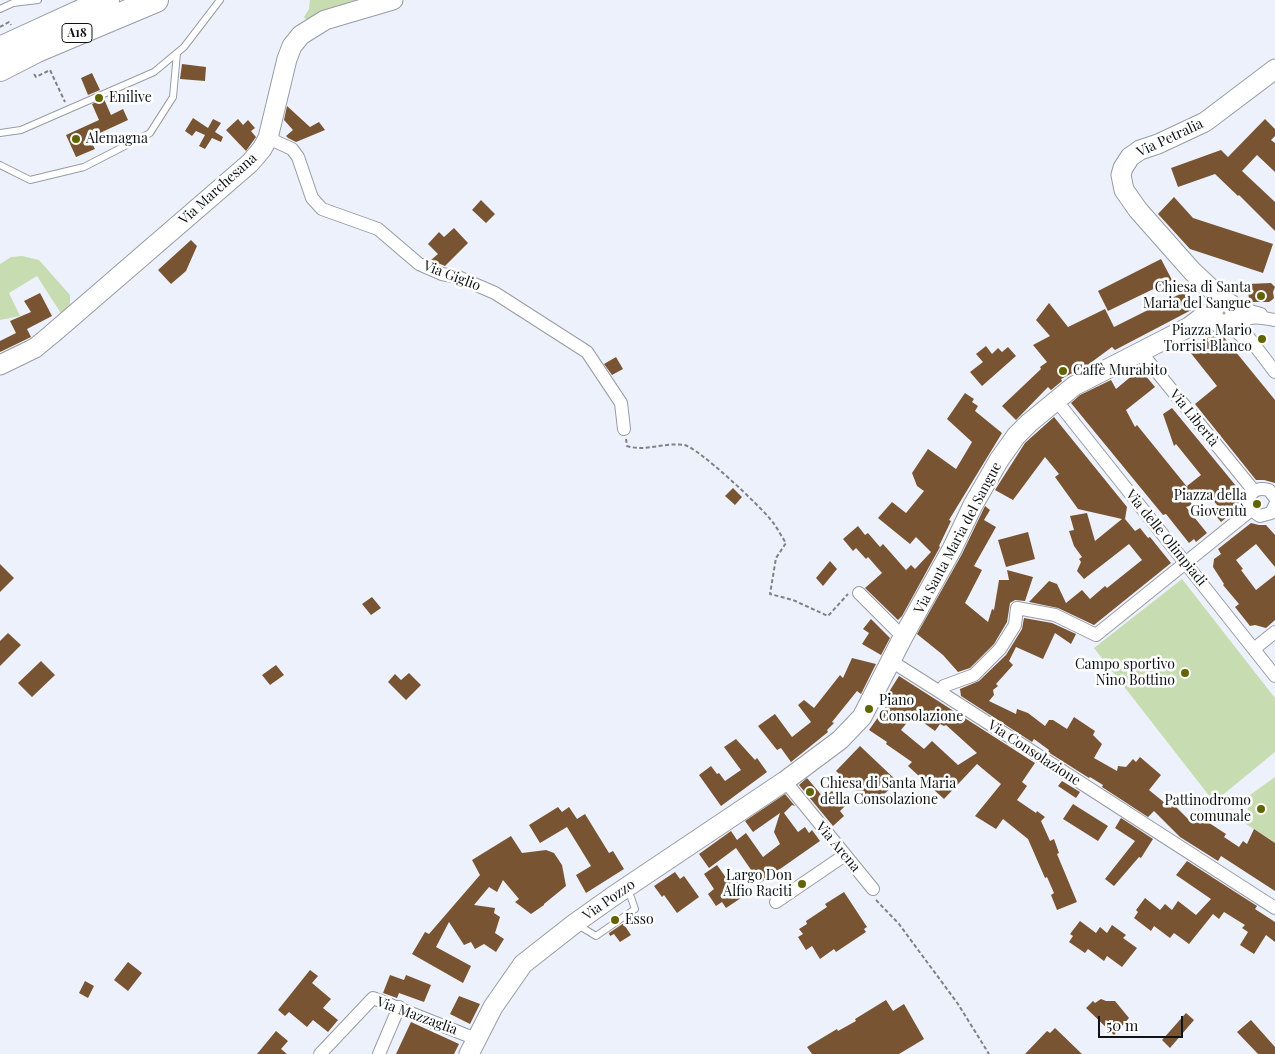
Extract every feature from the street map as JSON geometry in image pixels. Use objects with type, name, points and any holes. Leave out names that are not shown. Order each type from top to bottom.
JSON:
[{"type":"highway","name":"A18","points":[[0,49],[107,0]]},
{"type":"highway","name":"A18","points":[[0,69],[38,50],[156,0]]},
{"type":"street","name":"Via Marchesana","points":[[0,365],[35,348],[250,163],[262,149],[268,138],[287,59],[292,46],[301,35],[326,20],[393,0]]},
{"type":"street","name":"Via Petralia","points":[[1222,313],[1192,271],[1138,210],[1124,190],[1121,175],[1130,157],[1140,150],[1158,144],[1205,122],[1275,69]]},
{"type":"street","name":"Via Giglio","points":[[268,138],[292,149],[298,157],[312,198],[322,209],[378,229],[419,264],[442,274],[458,277],[494,293],[587,352],[621,402],[624,429]]},
{"type":"street","points":[[1222,313],[1275,319]]},
{"type":"street","points":[[1222,313],[1275,372]]},
{"type":"street","name":"Via Santa Maria del Sangue","points":[[891,661],[952,549],[973,504],[999,460],[1016,436],[1074,386],[1189,326],[1211,323],[1222,313]]},
{"type":"street","points":[[1256,349],[1243,330],[1242,324],[1250,318],[1275,319]]},
{"type":"street","name":"Via Libertà","points":[[1140,351],[1250,488]]},
{"type":"street","name":"Via delle Olimpiadi","points":[[1056,400],[1275,676]]},
{"type":"street","points":[[940,692],[944,686],[974,675],[1000,649],[1014,625],[1017,608],[1055,616],[1096,635],[1248,514],[1260,516],[1274,503],[1264,489],[1250,488],[1248,514]]},
{"type":"street","points":[[859,593],[903,637]]},
{"type":"street","points":[[1254,649],[1275,632]]},
{"type":"street","name":"Via Consolazione","points":[[891,661],[1275,908]]},
{"type":"street","name":"Via Pozzo","points":[[473,1046],[493,1007],[523,964],[574,924],[785,781],[840,740],[862,717],[891,661]]},
{"type":"street","name":"Via Arena","points":[[785,781],[873,889]]},
{"type":"street","points":[[776,902],[845,854]]},
{"type":"street","name":"Via Mazzaglia","points":[[320,1054],[373,998],[399,1007],[473,1046]]},
{"type":"street","points":[[379,1054],[399,1007]]},
{"type":"lane","points":[[0,10],[13,3],[38,0]]},
{"type":"lane","points":[[0,133],[21,130],[154,72],[184,47],[220,0]]},
{"type":"lane","points":[[0,165],[30,180],[84,167],[150,133],[173,97],[177,53]]},
{"type":"path","points":[[0,27],[9,22],[11,25]]},
{"type":"path","points":[[34,74],[36,77],[50,70],[69,109]]},
{"type":"path","points":[[624,429],[627,446],[637,450],[682,445],[696,450],[771,519],[786,543],[776,558],[770,594],[793,600],[828,616],[848,593],[859,593]]},
{"type":"path","points":[[873,889],[877,902],[899,924],[958,1004],[988,1054]]},
{"type":"green space","points":[[310,0],[374,0],[308,22],[304,17],[309,9]]},
{"type":"green space","points":[[22,256],[39,260],[70,295],[70,308],[62,315],[37,276],[9,293],[20,316],[0,320],[0,264],[11,257]]},
{"type":"green space","name":"Campo sportivo Nino Bottino","points":[[1182,579],[1275,698],[1275,752],[1214,802],[1094,648]]},
{"type":"green space","name":"Pattinodromo comunale","points":[[1275,777],[1275,843],[1246,824],[1250,795]]},
{"type":"building","points":[[182,64],[206,67],[205,81],[180,79]]},
{"type":"building","points":[[92,73],[100,90],[88,95],[81,78]]},
{"type":"building","points":[[104,99],[111,115],[123,109],[128,120],[89,138],[95,149],[76,157],[66,135],[99,120],[92,104]]},
{"type":"building","points":[[287,106],[310,127],[319,122],[325,130],[296,142],[288,138],[286,136],[293,130],[284,120]]},
{"type":"building","points":[[193,118],[208,128],[213,119],[221,123],[215,132],[223,137],[221,142],[212,138],[205,149],[199,146],[205,135],[196,131],[192,136],[185,131]]},
{"type":"building","points":[[238,119],[243,125],[248,120],[255,128],[251,131],[256,137],[246,151],[226,130]]},
{"type":"building","points":[[1265,119],[1275,129],[1275,136],[1271,140],[1275,143],[1275,172],[1257,155],[1242,171],[1275,202],[1275,231],[1215,174],[1178,187],[1171,168],[1221,150],[1228,157]]},
{"type":"building","points":[[1174,197],[1193,218],[1273,244],[1263,273],[1190,249],[1158,214]]},
{"type":"building","points":[[481,200],[495,214],[486,223],[472,210]]},
{"type":"building","points":[[454,228],[468,243],[445,266],[431,260],[438,254],[428,244],[439,232],[444,237]]},
{"type":"building","points":[[191,240],[197,246],[186,271],[171,284],[158,270]]},
{"type":"building","points":[[1161,259],[1172,280],[1108,311],[1098,291]]},
{"type":"building","points":[[1271,283],[1275,287],[1272,300],[1269,302],[1249,302],[1248,284]]},
{"type":"building","points":[[1187,292],[1199,306],[1115,350],[1112,347],[1089,364],[1061,379],[1062,381],[1051,390],[1048,387],[1016,420],[1002,406],[1047,362],[1033,345],[1050,336],[1036,320],[1049,303],[1068,327],[1105,309],[1114,327]]},
{"type":"building","points":[[40,293],[52,316],[27,329],[31,337],[0,352],[0,341],[16,333],[10,321],[31,312],[24,301]]},
{"type":"building","points":[[1213,334],[1217,339],[1222,335],[1275,400],[1275,483],[1256,480],[1195,404],[1217,386],[1190,352]]},
{"type":"building","points":[[986,346],[992,354],[998,348],[1002,352],[1008,347],[1016,356],[982,386],[970,372],[983,362],[976,354]]},
{"type":"building","points":[[616,357],[623,369],[612,375],[604,364]]},
{"type":"building","points":[[1140,369],[1155,387],[1126,410],[1135,427],[1137,425],[1188,488],[1187,486],[1201,475],[1176,444],[1174,446],[1163,414],[1172,408],[1241,492],[1239,507],[1221,522],[1212,511],[1218,506],[1203,489],[1190,500],[1192,505],[1186,507],[1207,533],[1196,542],[1194,539],[1189,543],[1166,514],[1163,515],[1071,403],[1080,395],[1111,380],[1116,389]]},
{"type":"building","points":[[965,393],[974,399],[972,402],[978,406],[975,411],[1002,433],[949,520],[951,521],[940,547],[898,620],[865,588],[882,573],[868,557],[866,559],[856,548],[853,551],[843,539],[858,526],[865,535],[868,533],[880,547],[883,544],[906,570],[911,565],[915,569],[931,552],[916,537],[910,544],[878,518],[892,502],[906,513],[924,491],[917,486],[912,473],[928,449],[956,469],[972,442],[947,419]]},
{"type":"building","points":[[1054,417],[1127,507],[1125,519],[1135,531],[1140,528],[1148,538],[1150,537],[1171,563],[1094,625],[1058,608],[1029,602],[1049,581],[1057,584],[1066,603],[1082,590],[1090,599],[1142,560],[1129,544],[1084,579],[1077,571],[1081,562],[1079,559],[1082,557],[1074,546],[1069,531],[1074,530],[1070,516],[1087,513],[1095,541],[1122,519],[1078,509],[1055,477],[1059,474],[1045,457],[1013,500],[995,490],[1025,443]]},
{"type":"building","points":[[733,488],[742,497],[735,505],[725,496]]},
{"type":"building","points":[[985,506],[990,510],[984,520],[996,527],[974,566],[982,570],[965,603],[988,622],[992,609],[994,610],[999,580],[1009,580],[1007,570],[1033,577],[1025,601],[1015,600],[1010,603],[1007,622],[994,644],[970,668],[958,672],[943,655],[917,634],[962,554]]},
{"type":"building","points":[[1251,523],[1266,525],[1275,535],[1275,567],[1256,544],[1236,560],[1256,590],[1275,575],[1275,620],[1266,628],[1255,625],[1250,626],[1235,607],[1239,604],[1223,585],[1213,567],[1214,559],[1221,554],[1218,549]]},
{"type":"building","points":[[1028,532],[1035,559],[1006,567],[998,540]]},
{"type":"building","points":[[830,561],[837,569],[823,586],[816,578]]},
{"type":"building","points":[[0,564],[14,578],[0,592]]},
{"type":"building","points":[[372,597],[381,608],[371,615],[362,604]]},
{"type":"building","points":[[1024,618],[1052,623],[1076,634],[1071,644],[1055,633],[1043,659],[1016,647],[1009,661],[1013,665],[996,684],[998,686],[993,690],[994,695],[989,701],[1016,714],[1017,709],[1028,713],[1045,726],[1049,720],[1053,720],[1067,729],[1074,717],[1095,731],[1093,735],[1102,744],[1094,758],[1117,771],[1118,766],[1126,767],[1133,759],[1136,762],[1140,757],[1161,775],[1149,790],[1171,808],[1173,804],[1192,823],[1197,815],[1226,834],[1224,837],[1239,847],[1243,841],[1247,844],[1254,829],[1275,843],[1275,891],[1221,856],[1218,861],[1180,837],[1154,811],[1148,817],[1102,787],[1103,785],[1048,752],[1049,750],[1034,739],[1032,742],[961,696],[960,689],[979,681],[1006,655],[1022,629]]},
{"type":"building","points":[[871,619],[890,638],[881,655],[862,644],[869,633],[863,629]]},
{"type":"building","points":[[8,633],[21,645],[0,666],[0,641]]},
{"type":"building","points":[[852,658],[876,664],[861,694],[857,691],[832,722],[834,723],[827,730],[828,732],[791,762],[781,748],[777,750],[758,726],[775,714],[792,737],[811,722],[798,705],[804,700],[814,708],[840,675],[843,678]]},
{"type":"building","points":[[41,661],[55,675],[32,697],[18,683]]},
{"type":"building","points":[[276,665],[284,675],[270,685],[262,675]]},
{"type":"building","points":[[409,673],[421,685],[406,700],[388,682],[395,674],[401,680]]},
{"type":"building","points":[[899,676],[1035,763],[1022,782],[1027,786],[1017,800],[1045,817],[1041,821],[1050,841],[1054,839],[1059,853],[1057,854],[1077,902],[1057,910],[1051,895],[1054,893],[1047,877],[1045,878],[1028,839],[1003,819],[996,829],[975,816],[1001,784],[977,764],[944,799],[908,766],[912,762],[869,730],[891,699],[887,695]],"holes":[[[913,715],[935,731],[940,724],[946,725],[977,753],[958,765],[932,741],[924,749],[901,730]]]},
{"type":"building","points":[[736,739],[755,760],[757,758],[767,772],[721,806],[699,775],[711,766],[725,781],[741,770],[724,747]]},
{"type":"building","points":[[860,746],[897,781],[873,806],[836,771]]},
{"type":"building","points":[[807,778],[824,798],[832,791],[845,806],[840,811],[844,816],[833,826],[799,785]]},
{"type":"building","points":[[1062,781],[1080,792],[1076,798],[1058,786]]},
{"type":"building","points":[[785,794],[795,806],[792,805],[784,813],[798,832],[805,827],[809,833],[812,830],[820,841],[760,883],[736,848],[709,868],[699,854],[731,831],[737,840],[746,833],[763,857],[780,844],[774,832],[780,813],[753,832],[745,821]]},
{"type":"building","points":[[1073,804],[1108,826],[1098,841],[1063,819]]},
{"type":"building","points":[[558,807],[562,812],[569,807],[577,819],[585,814],[609,853],[613,851],[624,869],[586,893],[576,875],[591,866],[567,827],[540,843],[529,825]]},
{"type":"building","points":[[1121,818],[1153,839],[1141,858],[1139,857],[1114,886],[1105,879],[1135,841],[1115,828]]},
{"type":"building","points":[[511,836],[522,853],[546,850],[554,853],[562,865],[566,886],[531,914],[515,902],[519,899],[503,880],[497,892],[489,887],[474,905],[495,908],[494,913],[500,917],[495,933],[504,939],[496,952],[484,944],[475,949],[471,942],[464,945],[449,922],[436,947],[471,966],[463,983],[412,954],[425,932],[429,934],[480,875],[472,860]]},
{"type":"building","points":[[1187,861],[1257,906],[1255,909],[1275,922],[1275,942],[1266,935],[1254,954],[1240,945],[1248,932],[1242,928],[1245,925],[1224,912],[1219,919],[1213,914],[1189,944],[1174,933],[1170,938],[1154,926],[1151,931],[1134,918],[1138,912],[1136,910],[1145,898],[1160,910],[1165,904],[1172,910],[1178,901],[1196,915],[1211,899],[1176,875]]},
{"type":"building","points":[[717,865],[727,879],[733,875],[741,887],[736,891],[741,898],[726,908],[722,902],[716,906],[708,894],[714,889],[704,874]]},
{"type":"building","points":[[675,872],[680,879],[684,876],[699,897],[677,913],[664,895],[662,897],[654,886]]},
{"type":"building","points":[[844,892],[867,927],[864,929],[866,932],[836,952],[834,949],[820,959],[812,946],[806,950],[798,937],[803,934],[799,929],[807,924],[806,921],[827,907],[825,904]]},
{"type":"building","points":[[633,917],[635,919],[625,926],[631,935],[620,942],[614,934],[610,936],[609,933]]},
{"type":"building","points":[[1080,921],[1096,933],[1100,927],[1107,933],[1112,925],[1126,935],[1123,938],[1137,948],[1122,967],[1107,956],[1104,961],[1088,949],[1085,953],[1069,942],[1073,936],[1070,934]]},
{"type":"building","points":[[128,962],[142,973],[128,991],[114,980]]},
{"type":"building","points":[[310,970],[318,976],[312,983],[331,999],[323,1008],[338,1020],[328,1032],[313,1020],[307,1027],[289,1012],[285,1016],[278,1010]]},
{"type":"building","points":[[390,975],[404,980],[406,975],[431,985],[424,1002],[399,993],[397,998],[383,993]]},
{"type":"building","points":[[85,981],[94,986],[88,998],[79,993]]},
{"type":"building","points":[[459,996],[480,1004],[470,1024],[450,1014]]},
{"type":"building","points":[[1101,999],[1115,1001],[1129,1018],[1114,1035],[1086,1008],[1093,1001],[1095,1003]]},
{"type":"building","points":[[886,1000],[893,1011],[904,1004],[924,1039],[899,1054],[812,1054],[807,1047],[837,1029],[838,1031],[856,1021],[855,1019]]},
{"type":"building","points":[[1186,1013],[1194,1020],[1170,1048],[1162,1040]]},
{"type":"building","points":[[1251,1020],[1275,1047],[1275,1054],[1258,1054],[1237,1032]]},
{"type":"building","points":[[411,1022],[459,1044],[454,1054],[396,1054]]},
{"type":"building","points":[[1055,1028],[1082,1054],[1025,1054],[1047,1031],[1050,1033]]},
{"type":"building","points":[[276,1031],[288,1041],[281,1049],[287,1054],[257,1054]]},
{"type":"place","name":"Enilive","points":[[99,98]]},
{"type":"place","name":"Alemagna","points":[[76,139]]},
{"type":"place","name":"Chiesa di Santa Maria del Sangue","points":[[1261,296]]},
{"type":"place","name":"Piazza Mario Torrisi Blanco","points":[[1262,339]]},
{"type":"place","name":"Caffè Murabito","points":[[1063,371]]},
{"type":"place","name":"Piazza della Gioventù","points":[[1257,504]]},
{"type":"place","name":"Campo sportivo Nino Bottino","points":[[1185,673]]},
{"type":"place","name":"Piano Consolazione","points":[[869,709]]},
{"type":"place","name":"Chiesa di Santa Maria della Consolazione","points":[[810,792]]},
{"type":"place","name":"Pattinodromo comunale","points":[[1261,809]]},
{"type":"place","name":"Largo Don Alfio Raciti","points":[[802,884]]},
{"type":"place","name":"Esso","points":[[615,920]]}]
